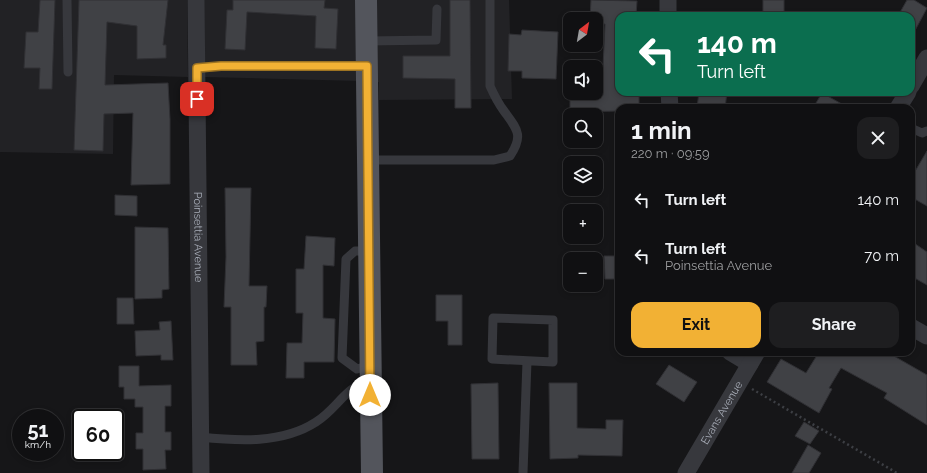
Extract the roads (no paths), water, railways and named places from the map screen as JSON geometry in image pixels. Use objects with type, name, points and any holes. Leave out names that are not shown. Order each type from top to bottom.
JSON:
[{"type":"main road","points":[[366,0],[372,473]]},
{"type":"street","name":"Poinsettia Avenue","points":[[196,0],[201,473]]},
{"type":"street","points":[[668,0],[668,12]]},
{"type":"street","points":[[915,79],[927,58]]},
{"type":"street","points":[[915,329],[927,336]]},
{"type":"street","name":"Evans Avenue","points":[[686,473],[753,358]]},
{"type":"lane","points":[[67,0],[68,72]]},
{"type":"lane","points":[[368,160],[494,160],[510,156],[517,141],[518,136],[516,126],[496,100],[490,86],[490,0]]},
{"type":"lane","points":[[367,41],[436,40],[437,9]]},
{"type":"lane","points":[[197,68],[221,66],[367,66]]},
{"type":"lane","points":[[915,130],[922,133],[927,131]]},
{"type":"lane","points":[[493,318],[553,320],[553,362],[527,361],[492,359],[493,318]]},
{"type":"lane","points":[[523,473],[527,361]]},
{"type":"lane","points":[[200,437],[240,441],[286,435],[316,422],[370,372]]}]
